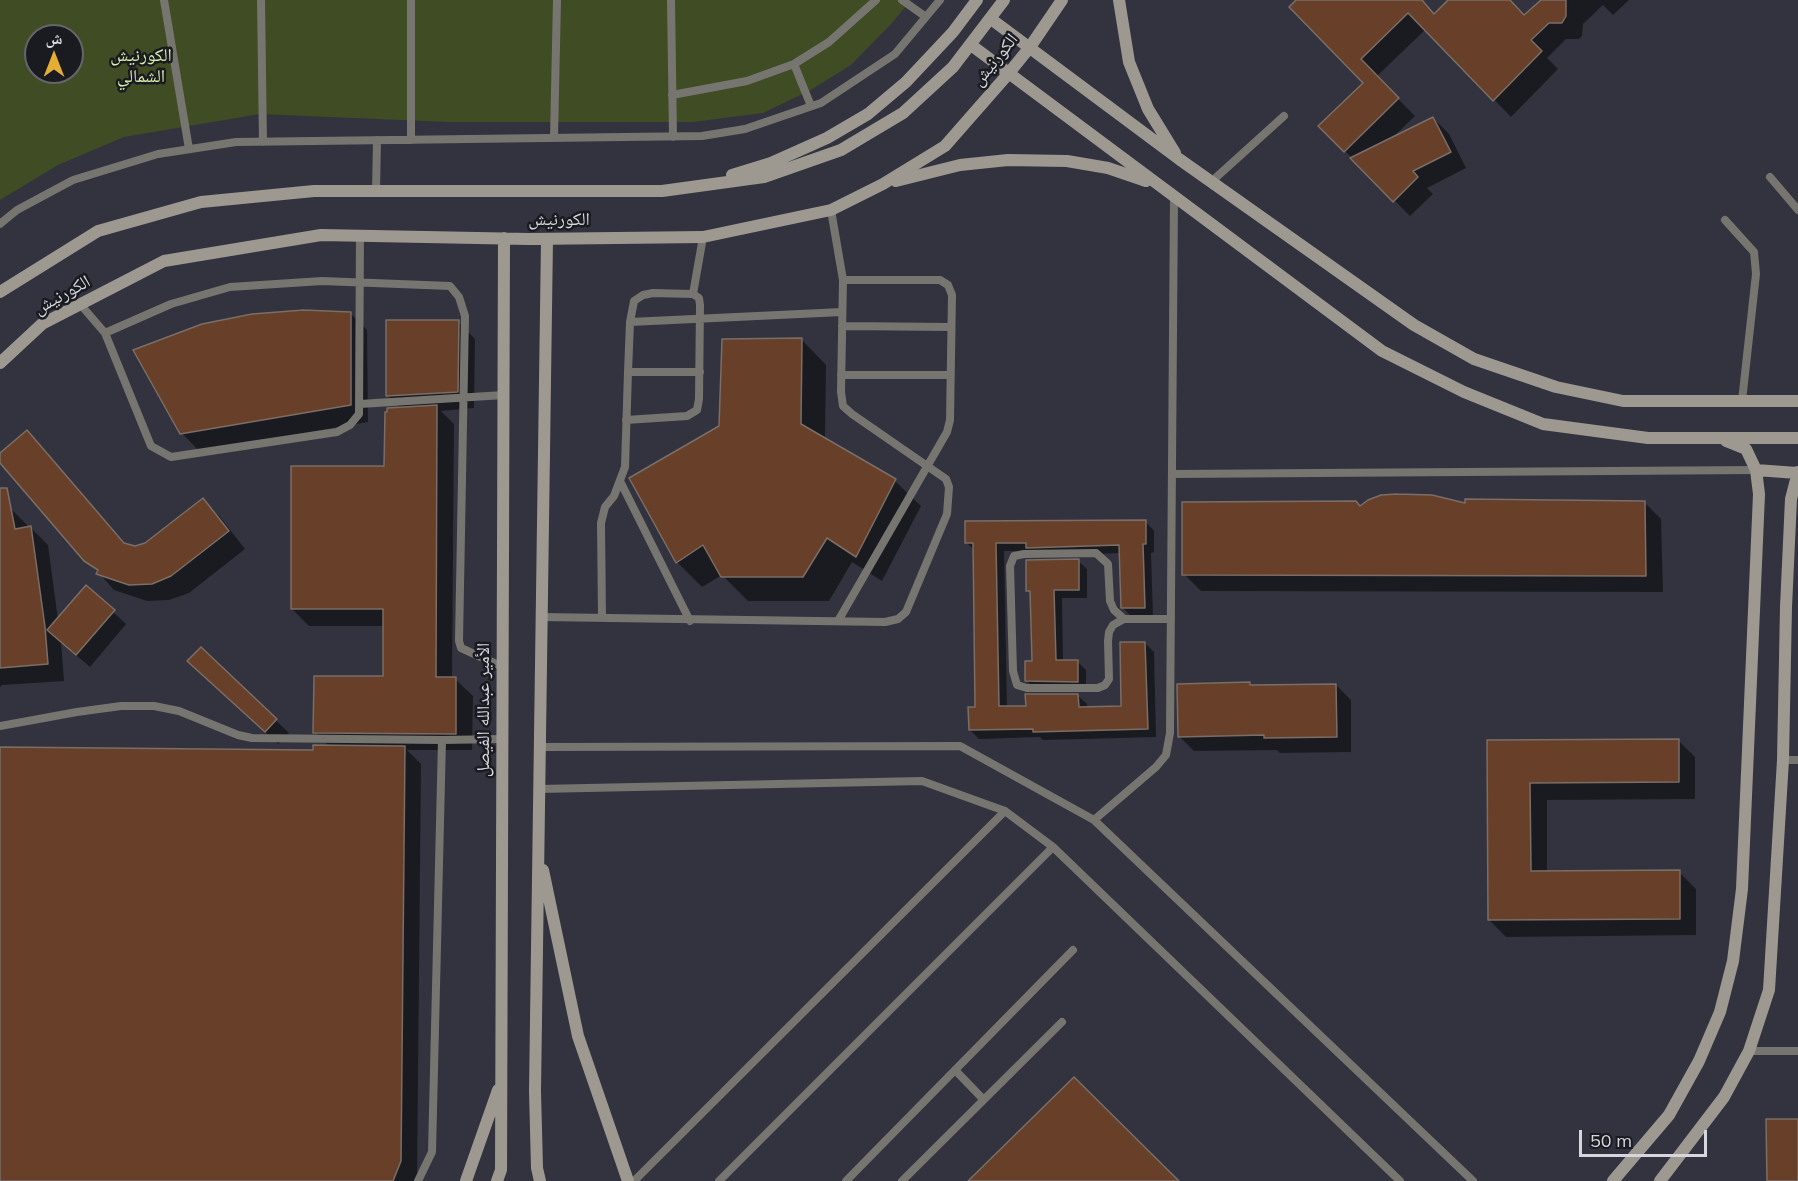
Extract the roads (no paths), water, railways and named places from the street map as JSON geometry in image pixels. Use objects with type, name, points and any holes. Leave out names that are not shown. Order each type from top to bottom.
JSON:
[{"type":"street","points":[[705,184],[771,163],[827,138],[868,114],[906,82],[954,32],[977,0]]},
{"type":"street","name":"الكورنيش","points":[[0,292],[98,231],[201,202],[314,191],[662,190],[764,177],[842,150],[903,113],[953,67],[1004,0]]},
{"type":"street","name":"الكورنيش","points":[[0,363],[42,324],[164,261],[321,235],[547,239],[703,237],[831,210],[883,184],[945,146],[1030,47],[1062,0]]},
{"type":"street","points":[[1119,0],[1129,62],[1148,109],[1179,159]]},
{"type":"street","points":[[991,19],[1179,159],[1414,325],[1474,359],[1556,387],[1623,401],[1798,400]]},
{"type":"street","points":[[971,45],[1382,351],[1464,392],[1543,424],[1648,438],[1798,438]]},
{"type":"street","points":[[883,184],[960,165],[1008,160],[1066,161],[1098,166],[1157,185]]},
{"type":"street","name":"الأمير عبدالله الفيصل","points":[[497,1181],[501,1170],[504,238]]},
{"type":"street","points":[[540,1181],[537,1167],[535,1091],[547,239]]},
{"type":"street","points":[[1613,1181],[1669,1115],[1699,1061],[1720,1012],[1733,961],[1742,889],[1759,494],[1756,470],[1746,449],[1720,438]]},
{"type":"street","points":[[1660,1181],[1724,1097],[1749,1051],[1770,990],[1783,760],[1786,596],[1791,499],[1798,472],[1756,470]]},
{"type":"street","points":[[538,846],[578,1036],[627,1181]]},
{"type":"street","points":[[466,1181],[501,1081]]},
{"type":"lane","points":[[164,0],[189,149]]},
{"type":"lane","points":[[261,0],[262,142]]},
{"type":"lane","points":[[411,0],[411,140]]},
{"type":"lane","points":[[554,138],[557,0]]},
{"type":"lane","points":[[671,0],[673,137]]},
{"type":"lane","points":[[672,95],[747,81],[794,64],[829,42],[876,0]]},
{"type":"lane","points":[[902,0],[926,17]]},
{"type":"lane","points":[[0,224],[17,210],[73,180],[158,154],[236,142],[673,137],[702,136],[745,129],[821,103],[895,54],[940,0]]},
{"type":"lane","points":[[794,64],[811,106]]},
{"type":"lane","points":[[1211,182],[1284,116]]},
{"type":"lane","points":[[376,191],[377,140]]},
{"type":"lane","points":[[1770,177],[1798,210]]},
{"type":"lane","points":[[1094,820],[1166,755],[1170,733],[1174,197]]},
{"type":"lane","points":[[541,617],[690,621],[885,622],[898,619],[906,612],[947,514],[949,494],[946,479],[843,406],[841,375],[843,280],[831,210]]},
{"type":"lane","points":[[1725,220],[1754,252],[1756,274],[1742,401]]},
{"type":"lane","points":[[80,304],[105,333],[151,446],[171,457],[337,432],[350,425],[359,414],[360,234]]},
{"type":"lane","points":[[693,294],[703,237]]},
{"type":"lane","points":[[838,621],[947,432],[950,420],[951,375],[952,295],[948,285],[940,280],[843,280]]},
{"type":"lane","points":[[105,333],[171,304],[230,287],[322,281],[450,286],[459,297],[465,316],[459,641],[461,648],[502,667]]},
{"type":"lane","points":[[602,618],[601,523],[605,507],[614,496],[625,467],[630,322],[634,301],[642,295],[653,293],[693,294],[699,298],[700,317],[697,410],[687,416],[627,420]]},
{"type":"lane","points":[[630,322],[842,312]]},
{"type":"lane","points":[[842,326],[951,327]]},
{"type":"lane","points":[[628,372],[700,372]]},
{"type":"lane","points":[[841,375],[951,375]]},
{"type":"lane","points":[[360,404],[504,395]]},
{"type":"lane","points":[[1172,474],[1756,470]]},
{"type":"lane","points":[[620,481],[690,621]]},
{"type":"lane","points":[[1124,619],[1114,610],[1110,601],[1108,564],[1096,553],[1014,556],[1010,566],[1013,671],[1017,685],[1027,688],[1098,688],[1105,685],[1109,679],[1109,632],[1113,625],[1124,619],[1171,620]]},
{"type":"lane","points":[[0,726],[77,711],[122,706],[154,706],[179,711],[237,735],[252,738],[502,739]]},
{"type":"lane","points":[[418,1181],[432,1152],[442,740]]},
{"type":"lane","points":[[540,747],[960,746],[1094,820],[1473,1181]]},
{"type":"lane","points":[[1783,760],[1798,760]]},
{"type":"lane","points":[[539,789],[922,781],[1005,811],[1053,847],[1400,1181]]},
{"type":"lane","points":[[634,1181],[1005,811]]},
{"type":"lane","points":[[719,1181],[1053,847]]},
{"type":"lane","points":[[846,1181],[1073,950]]},
{"type":"lane","points":[[902,1181],[1062,1022]]},
{"type":"lane","points":[[1749,1051],[1798,1051]]},
{"type":"lane","points":[[955,1070],[983,1099]]},
{"type":"park label","name":"الكورنيش الشمالي","points":[[141,66]]}]
